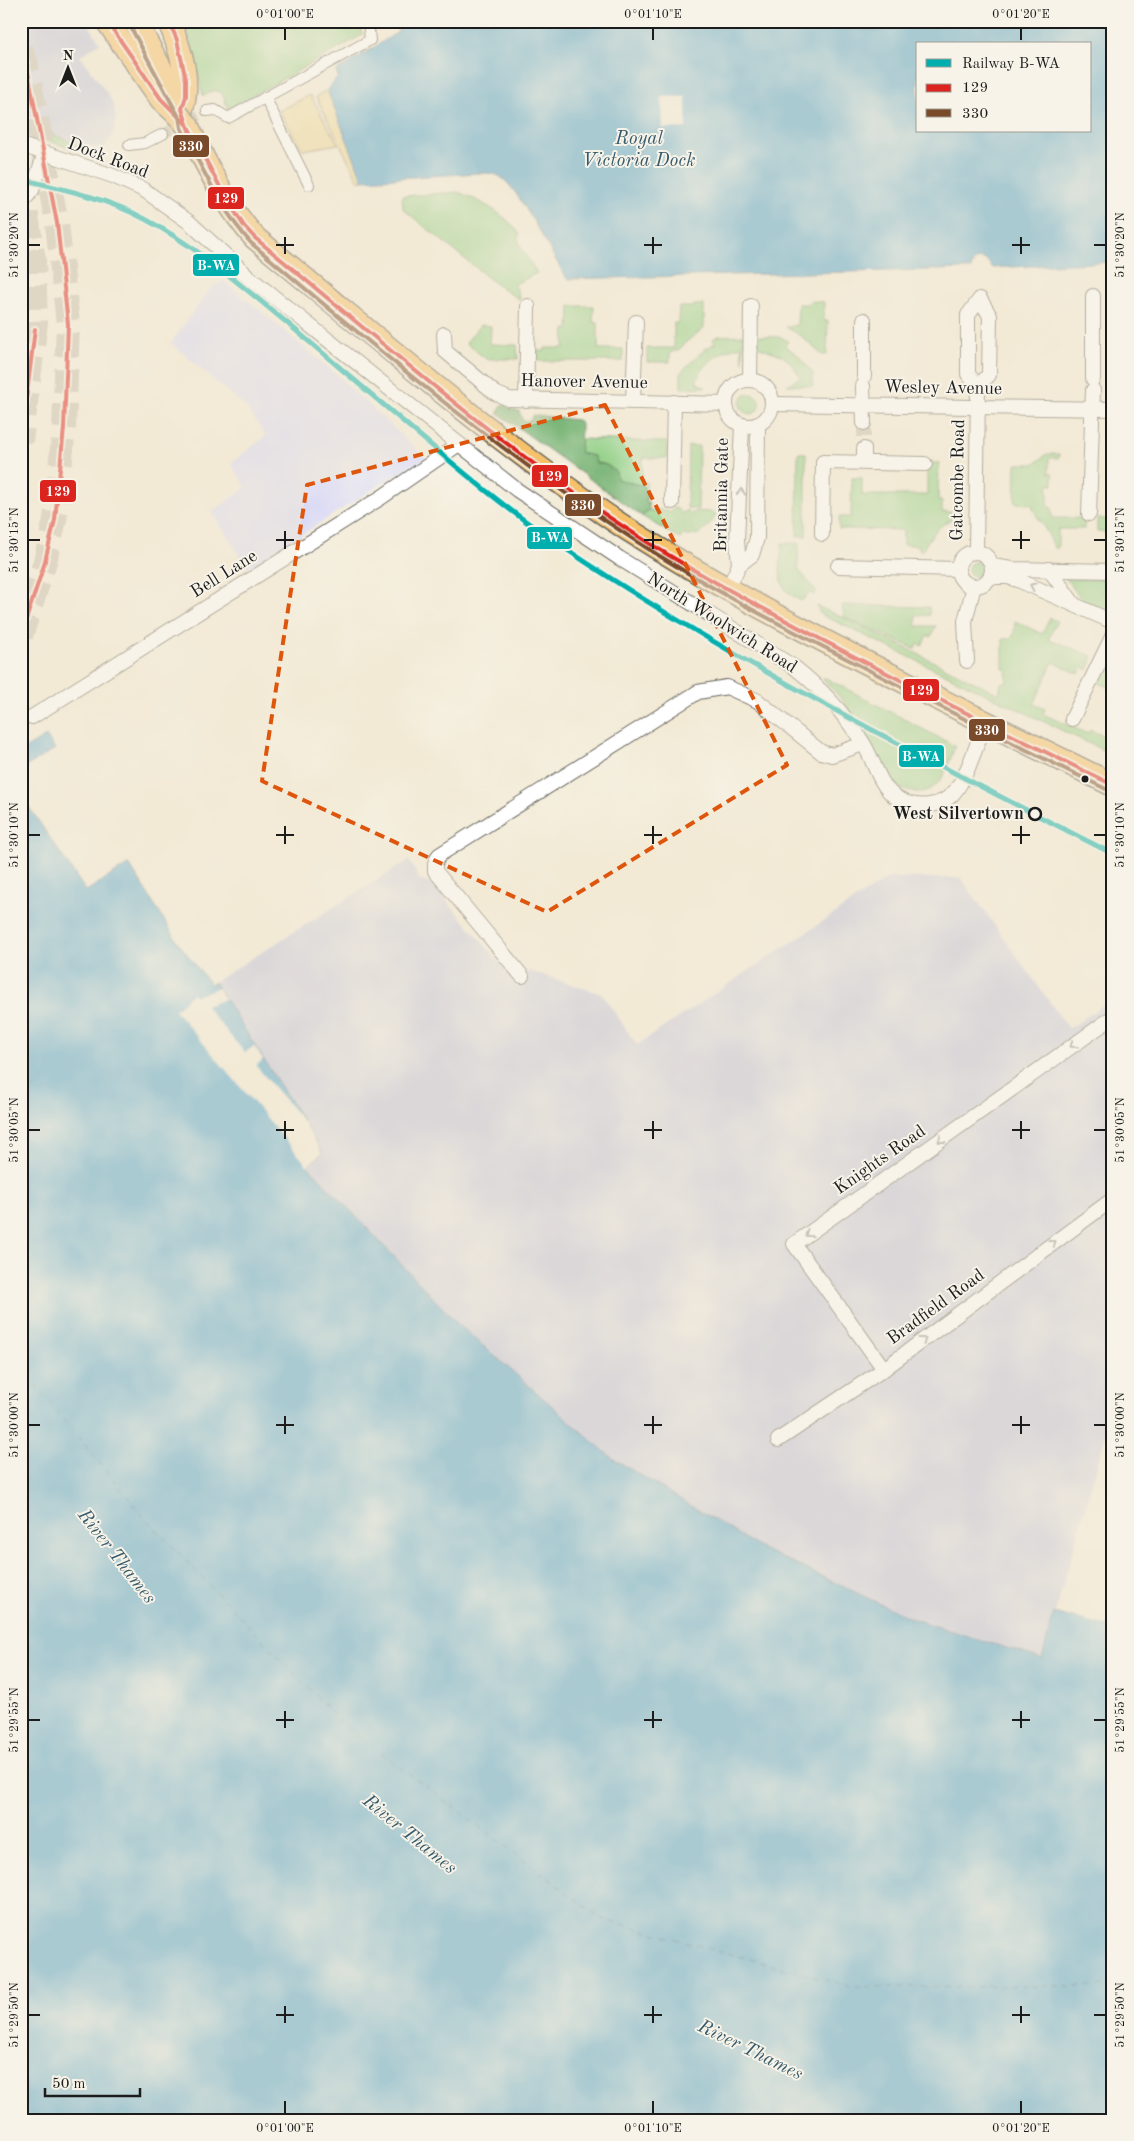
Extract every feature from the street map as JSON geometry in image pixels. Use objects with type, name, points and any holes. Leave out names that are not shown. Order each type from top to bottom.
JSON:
[{"type":"main road","points":[[107,21],[161,99],[181,109]]},
{"type":"main road","points":[[135,21],[226,198],[244,226],[255,238],[353,321],[531,462],[627,528],[787,622],[1113,785]]},
{"type":"main road","points":[[169,21],[177,40],[186,80],[186,96],[181,109]]},
{"type":"street","points":[[207,111],[214,110],[228,118],[370,40],[368,21]]},
{"type":"street","points":[[265,98],[309,184]]},
{"type":"street","points":[[129,145],[145,143],[163,134]]},
{"type":"street","name":"Dock Road","points":[[21,145],[113,176],[144,190],[189,222],[250,278],[291,310]]},
{"type":"street","points":[[21,204],[32,190],[45,154]]},
{"type":"street","points":[[1089,514],[1093,385],[1093,296]]},
{"type":"street","points":[[980,299],[990,316],[989,375],[978,386],[968,374],[968,315],[980,299]]},
{"type":"street","points":[[526,400],[528,306]]},
{"type":"street","points":[[750,380],[751,306]]},
{"type":"street","name":"North Woolwich Road","points":[[291,310],[517,490],[809,678],[831,701],[863,744],[883,784],[894,796],[916,806],[928,806],[946,799],[957,788],[986,723]]},
{"type":"street","points":[[864,320],[864,423]]},
{"type":"street","points":[[633,402],[636,322]]},
{"type":"street","name":"Hanover Avenue","points":[[444,334],[445,351],[495,393],[509,399],[726,404]]},
{"type":"street","points":[[726,404],[731,390],[743,382],[750,380],[763,385],[768,391],[772,404],[768,417],[758,424]]},
{"type":"street","name":"Gatcombe Road","points":[[976,552],[978,386]]},
{"type":"street","points":[[672,502],[674,402]]},
{"type":"street","name":"Britannia Gate","points":[[726,404],[730,416],[742,425],[758,424],[757,538],[752,555],[739,565],[728,589]]},
{"type":"street","name":"Wesley Avenue","points":[[772,404],[1113,409]]},
{"type":"street","name":"Britannia Gate","points":[[739,565],[737,541],[742,425]]},
{"type":"street","name":"Bell Lane","points":[[32,717],[382,497],[459,444]]},
{"type":"street","points":[[822,534],[823,462],[864,455],[925,464]]},
{"type":"street","points":[[976,552],[986,556],[991,572],[984,584],[974,586],[964,583],[958,574],[958,569],[961,559],[965,555],[976,552]]},
{"type":"street","points":[[838,566],[958,569]]},
{"type":"street","points":[[991,572],[1012,569],[1113,571]]},
{"type":"street","points":[[1050,569],[1073,604]]},
{"type":"street","points":[[991,572],[1018,580],[1113,622]]},
{"type":"street","points":[[967,661],[965,621],[974,586]]},
{"type":"street","points":[[1072,719],[1113,635]]},
{"type":"street","points":[[522,976],[435,871],[435,863],[439,855],[698,692],[727,687],[758,701],[821,752],[832,755],[863,744]]},
{"type":"street","name":"Knights Road","points":[[884,1369],[794,1244],[1113,1017]]},
{"type":"street","name":"Bradfield Road","points":[[778,1440],[884,1369],[1113,1199]]},
{"type":"highlighted area","points":[[605,405],[787,765],[547,912],[262,781],[307,485]]},
{"type":"shaded area","points":[[21,21],[87,21],[100,43],[80,56],[108,94],[114,106],[116,120],[113,135],[102,149],[54,136],[37,128],[21,96]]},
{"type":"shaded area","points":[[224,281],[338,376],[426,458],[378,486],[265,558],[250,571],[212,512],[246,488],[231,463],[266,436],[246,407],[171,343],[212,286]]},
{"type":"shaded area","points":[[409,860],[420,880],[433,885],[516,981],[529,971],[602,994],[637,1045],[888,878],[961,878],[1069,1029],[1113,998],[1113,1410],[1042,1659],[913,1619],[762,1549],[612,1458],[458,1324],[308,1166],[322,1153],[305,1123],[214,982]]},
{"type":"green space","points":[[183,21],[360,21],[362,35],[228,109],[222,93],[214,90],[203,96],[192,46]]},
{"type":"green space","points":[[21,121],[85,148],[73,149],[21,132]]},
{"type":"green space","points":[[458,192],[475,199],[501,215],[509,221],[520,235],[518,237],[520,246],[537,273],[515,284],[520,300],[497,285],[403,209],[402,196]]},
{"type":"green space","points":[[810,301],[824,302],[824,321],[828,321],[827,355],[822,355],[801,336],[786,327],[797,325],[798,304],[809,304]]},
{"type":"green space","points":[[693,305],[704,305],[704,328],[678,351],[670,352],[670,362],[647,362],[647,348],[674,348],[674,323],[678,323],[679,307],[693,307]]},
{"type":"green space","points":[[570,306],[594,306],[593,322],[598,323],[598,349],[623,349],[623,361],[537,361],[537,351],[545,351],[545,348],[564,348],[565,329],[569,330]]},
{"type":"green space","points":[[479,326],[491,326],[490,344],[517,345],[518,359],[486,359],[466,343]]},
{"type":"green space","points":[[744,335],[743,362],[741,346],[733,348],[719,354],[708,363],[696,382],[706,387],[681,388],[681,372],[705,349],[715,343],[713,339],[718,336]]},
{"type":"green space","points":[[757,336],[781,337],[788,341],[785,346],[797,354],[813,373],[813,386],[787,385],[801,377],[789,361],[781,355],[757,346]]},
{"type":"green space","points":[[750,394],[757,397],[760,404],[757,411],[750,414],[743,411],[740,404],[743,397]]},
{"type":"green space","points":[[502,405],[507,405],[510,409],[519,411],[523,421],[530,421],[533,415],[577,420],[581,423],[580,453],[594,456],[596,463],[607,465],[616,472],[617,479],[645,485],[648,493],[646,500],[649,503],[649,510],[642,516],[637,513],[498,413]]},
{"type":"green space","points":[[580,439],[667,442],[667,458],[643,458],[642,481],[647,482],[646,487],[617,479],[604,464],[596,463],[594,457],[580,454]]},
{"type":"green space","points":[[688,446],[699,446],[698,509],[687,508]]},
{"type":"green space","points":[[798,453],[806,453],[806,536],[797,536]]},
{"type":"green space","points":[[1047,454],[1059,454],[1060,456],[1058,458],[1049,458],[1049,473],[1053,473],[1053,485],[1048,485],[1048,507],[1052,508],[1052,518],[1084,518],[1084,529],[1058,529],[1058,548],[1054,548],[1032,504],[1015,503],[1016,464],[1034,464]]},
{"type":"green space","points":[[927,463],[939,463],[938,501],[942,501],[942,512],[955,512],[958,516],[946,522],[937,530],[922,551],[919,549],[919,545],[903,545],[903,530],[839,529],[839,517],[851,517],[852,478],[862,478],[862,495],[927,495]]},
{"type":"green space","points":[[673,508],[682,513],[687,510],[691,514],[695,511],[713,512],[716,515],[710,524],[699,534],[682,535],[680,539],[642,516],[649,510],[656,511],[660,509],[663,512],[668,510],[670,513]]},
{"type":"green space","points":[[1097,518],[1113,520],[1113,532],[1097,532]]},
{"type":"green space","points":[[782,543],[799,543],[798,569],[817,592],[814,595],[809,593],[802,601],[786,591],[783,584],[780,570]]},
{"type":"green space","points":[[972,562],[978,562],[982,569],[978,576],[972,576],[968,572],[968,566]]},
{"type":"green space","points":[[1066,579],[1113,579],[1113,614],[1082,600]]},
{"type":"green space","points":[[842,605],[929,607],[930,615],[916,616],[916,626],[936,626],[931,637],[927,635],[922,646],[918,644],[915,649],[844,617]]},
{"type":"green space","points":[[817,606],[999,694],[1001,683],[1007,682],[1006,669],[1003,669],[1003,639],[1009,639],[1014,634],[1015,621],[1042,634],[1050,618],[1057,621],[1049,639],[1093,656],[1088,670],[1082,667],[1079,674],[1053,662],[1034,704],[1045,709],[1043,714],[1088,734],[1090,730],[1104,736],[1113,717],[1113,755],[820,614]]},
{"type":"green space","points":[[1109,664],[1113,665],[1113,689],[1097,682],[1100,676],[1103,677]]},
{"type":"green space","points":[[822,678],[826,678],[955,746],[941,780],[926,791],[913,792],[906,791],[888,780],[845,703]]},
{"type":"sand","points":[[327,90],[363,180],[359,181],[316,97]]},
{"type":"sand","points":[[310,95],[338,144],[303,150],[279,111]]},
{"type":"water","name":"Royal Victoria Dock","points":[[397,21],[1113,21],[1113,262],[992,268],[987,260],[980,258],[974,261],[971,269],[567,279],[517,195],[509,184],[499,176],[480,173],[363,180],[327,90],[338,77],[336,71],[398,32]]},
{"type":"water","points":[[46,736],[55,749],[21,770],[21,751]]},
{"type":"water","name":"River Thames","points":[[21,795],[86,891],[129,864],[178,942],[210,984],[214,982],[305,1124],[322,1153],[308,1166],[458,1324],[612,1458],[762,1549],[913,1619],[1042,1659],[1054,1613],[1113,1628],[1113,2120],[21,2120]]},
{"type":"pier","points":[[662,97],[686,97],[686,128],[663,128]]},
{"type":"pier","points":[[218,988],[225,999],[205,1006],[245,1053],[254,1046],[263,1059],[256,1066],[305,1124],[322,1153],[308,1166],[175,1010],[193,993],[196,996]]},
{"type":"ferry route","points":[[21,1368],[145,1518],[344,1725],[602,1919],[852,1987],[1113,1986]]},
{"type":"tunnel","points":[[21,49],[26,62],[57,223],[68,324],[64,428],[55,520],[44,565],[21,636]]},
{"type":"tunnel","points":[[163,134],[207,111]]},
{"type":"tunnel","points":[[21,178],[34,260],[36,322],[21,442]]},
{"type":"tunnel","points":[[864,423],[864,449]]},
{"type":"rail line","name":"B-WA","points":[[21,179],[115,205],[145,219],[182,241],[252,294],[490,494],[531,525],[600,572],[743,659],[816,700],[1113,854]]},
{"type":"transit line","name":"129","points":[[107,21],[161,99],[187,125],[226,198],[244,226],[255,238],[483,426],[578,496],[627,529],[726,588],[828,643],[1113,785]]},
{"type":"transit line","name":"129","points":[[169,21],[177,40],[186,80],[186,96],[182,109],[190,133]]},
{"type":"transit line","name":"330","points":[[129,24],[179,117],[181,128],[204,173],[230,217],[240,230],[251,243],[437,397],[583,505],[686,572],[741,604],[797,633],[1110,791]]},
{"type":"transit line","name":"129","points":[[21,50],[26,62],[57,223],[68,324],[64,428],[55,520],[44,565],[21,635]]},
{"type":"transit line","name":"129","points":[[21,440],[35,329]]},
{"type":"place","name":"West Silvertown","points":[[1035,814]]}]
